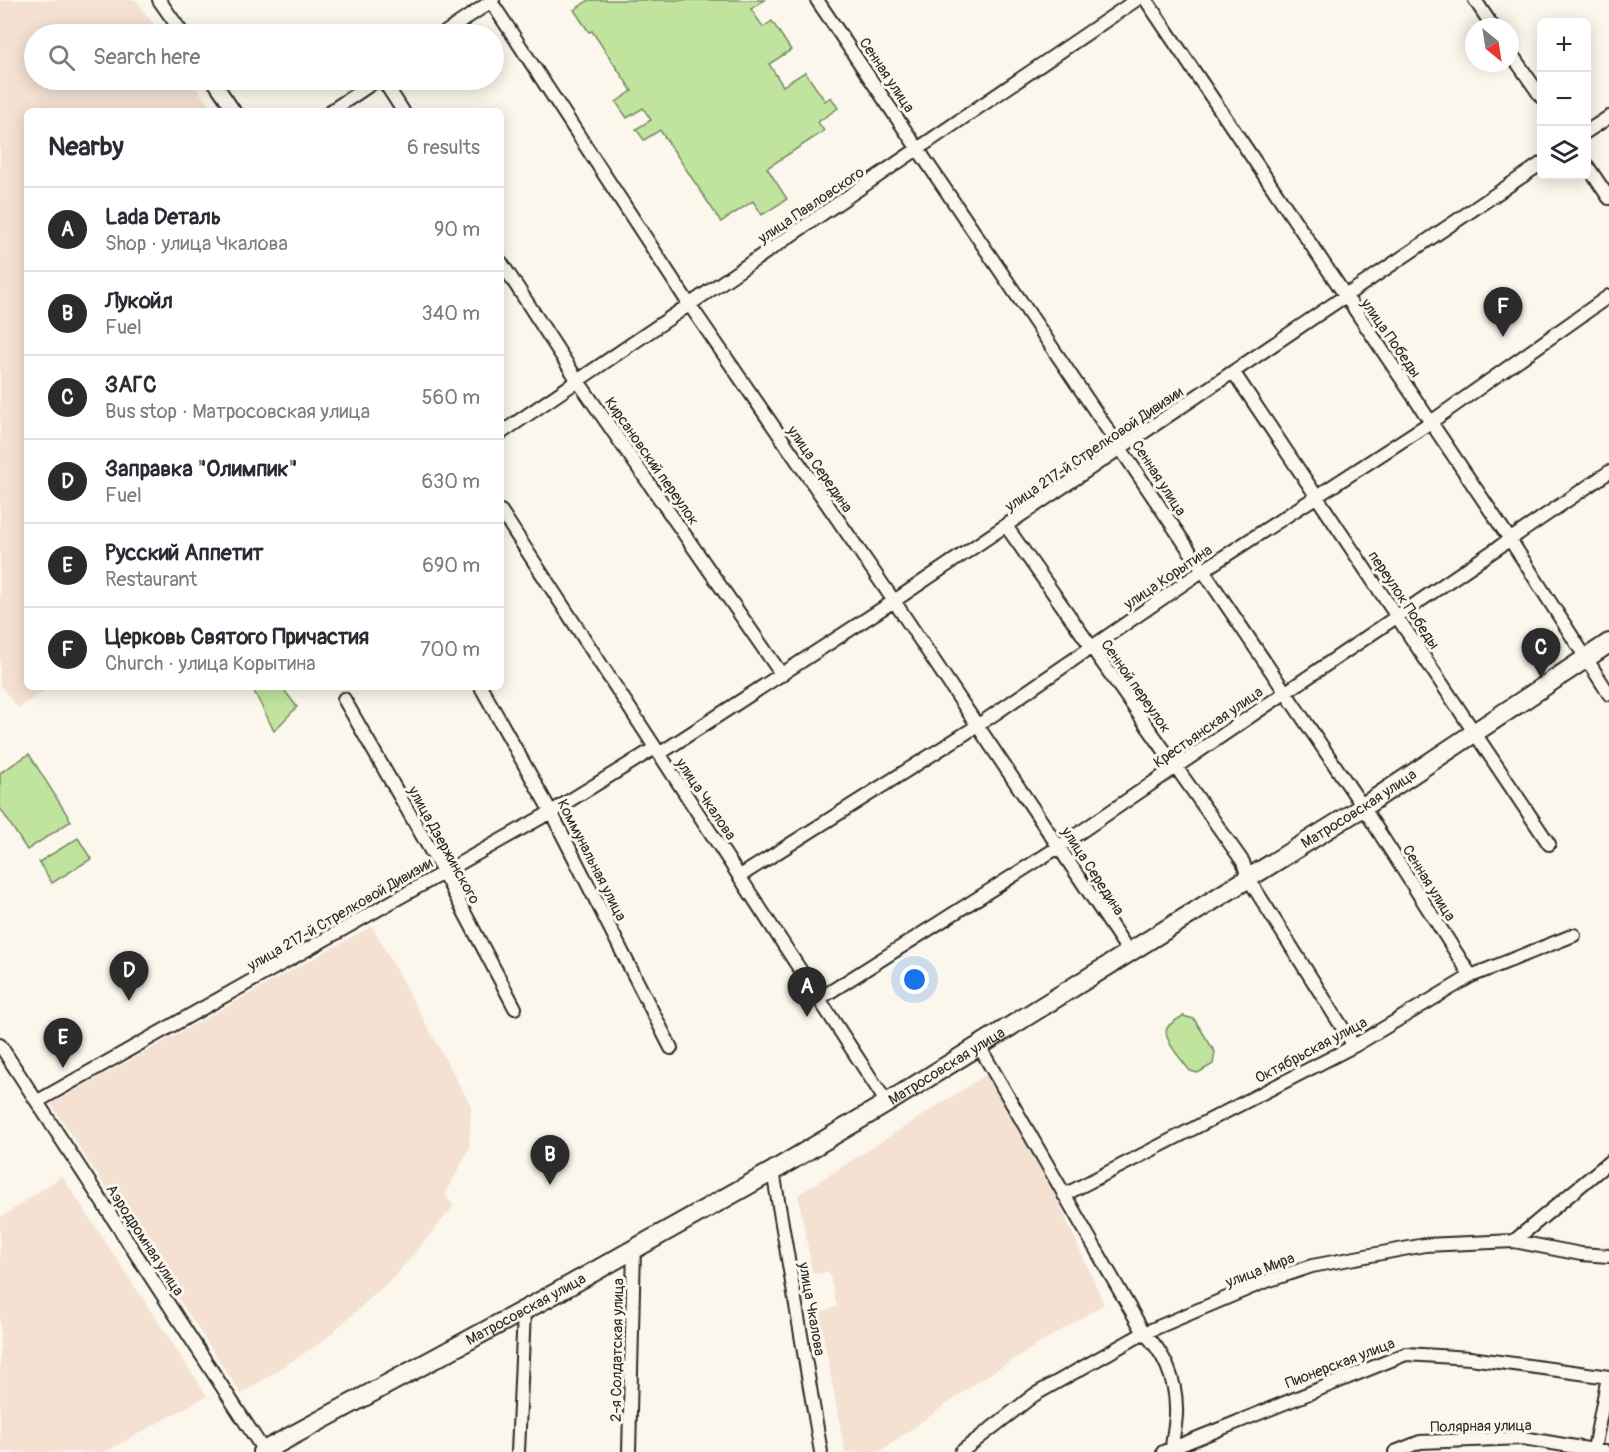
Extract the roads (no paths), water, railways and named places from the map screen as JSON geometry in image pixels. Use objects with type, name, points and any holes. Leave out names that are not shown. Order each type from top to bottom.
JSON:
[{"type":"highway","name":"Матросовская улица","points":[[263,1452],[524,1311],[773,1171],[887,1103],[1363,807],[1609,643]]},
{"type":"street","points":[[159,0],[176,24]]},
{"type":"street","points":[[457,24],[491,0]]},
{"type":"street","name":"улица Середина","points":[[491,0],[689,304],[894,601],[1129,952]]},
{"type":"street","name":"Сенная улица","points":[[817,0],[1363,807],[1470,976]]},
{"type":"street","name":"улица Павловского","points":[[504,431],[920,150],[1136,0]]},
{"type":"street","name":"улица Победы","points":[[1146,0],[1511,541],[1609,694]]},
{"type":"street","points":[[1475,0],[1487,18]]},
{"type":"street","points":[[1519,65],[1537,91]]},
{"type":"street","points":[[220,90],[232,108]]},
{"type":"street","points":[[335,108],[362,90]]},
{"type":"street","points":[[389,90],[401,108]]},
{"type":"street","points":[[1591,129],[1609,117]]},
{"type":"street","name":"улица 217-й Стрелковой Дивизии","points":[[38,1101],[551,812],[782,675],[1234,373],[1537,166]]},
{"type":"street","points":[[1591,170],[1609,198]]},
{"type":"street","name":"Кирсановский переулок","points":[[504,267],[578,381],[782,675]]},
{"type":"street","name":"улица Корытина","points":[[740,876],[977,726],[1202,571],[1431,422],[1609,296]]},
{"type":"street","name":"переулок Победы","points":[[1234,373],[1549,844]]},
{"type":"street","name":"Крестьянская улица","points":[[819,999],[1060,846],[1284,692],[1511,541],[1609,472]]},
{"type":"street","name":"улица Чкалова","points":[[504,516],[887,1103]]},
{"type":"street","name":"Сенной переулок","points":[[1006,526],[1243,862],[1248,878],[1354,1046]]},
{"type":"street","name":"Коммунальная улица","points":[[484,690],[551,812],[671,1048]]},
{"type":"street","name":"улица Дзержинского","points":[[344,699],[443,872],[515,1008]]},
{"type":"street","name":"Октябрьская улица","points":[[1064,1195],[1354,1046],[1470,976],[1574,935]]},
{"type":"street","name":"Аэродромная улица","points":[[0,1045],[263,1452]]},
{"type":"street","points":[[979,1046],[1144,1333],[1159,1347],[1168,1367],[1177,1408],[1169,1450]]},
{"type":"street","points":[[1514,1242],[1609,1162]]},
{"type":"street","name":"улица Чкалова","points":[[773,1171],[821,1452]]},
{"type":"street","name":"улица Мира","points":[[961,1452],[1034,1395],[1144,1333],[1264,1282],[1312,1266],[1425,1245],[1514,1242],[1581,1254],[1609,1256]]},
{"type":"street","name":"2-я Солдатская улица","points":[[629,1452],[634,1248]]},
{"type":"street","points":[[518,1452],[524,1311]]},
{"type":"street","name":"Пионерская улица","points":[[1169,1450],[1406,1354],[1470,1358],[1609,1377]]},
{"type":"street","points":[[1599,1450],[1609,1377]]},
{"type":"street","name":"Полярная улица","points":[[1395,1452],[1420,1442],[1523,1438],[1599,1450]]},
{"type":"place","name":"Церковь Святого Причастия","points":[[1503,337]]},
{"type":"place","name":"ЗАГС","points":[[1541,678]]},
{"type":"place","name":"Заправка \"Олимпик\"","points":[[129,1001]]},
{"type":"place","name":"Lada Dеталь","points":[[807,1017]]},
{"type":"place","name":"Русский Аппетит","points":[[63,1068]]},
{"type":"place","name":"Лукойл","points":[[550,1185]]}]
